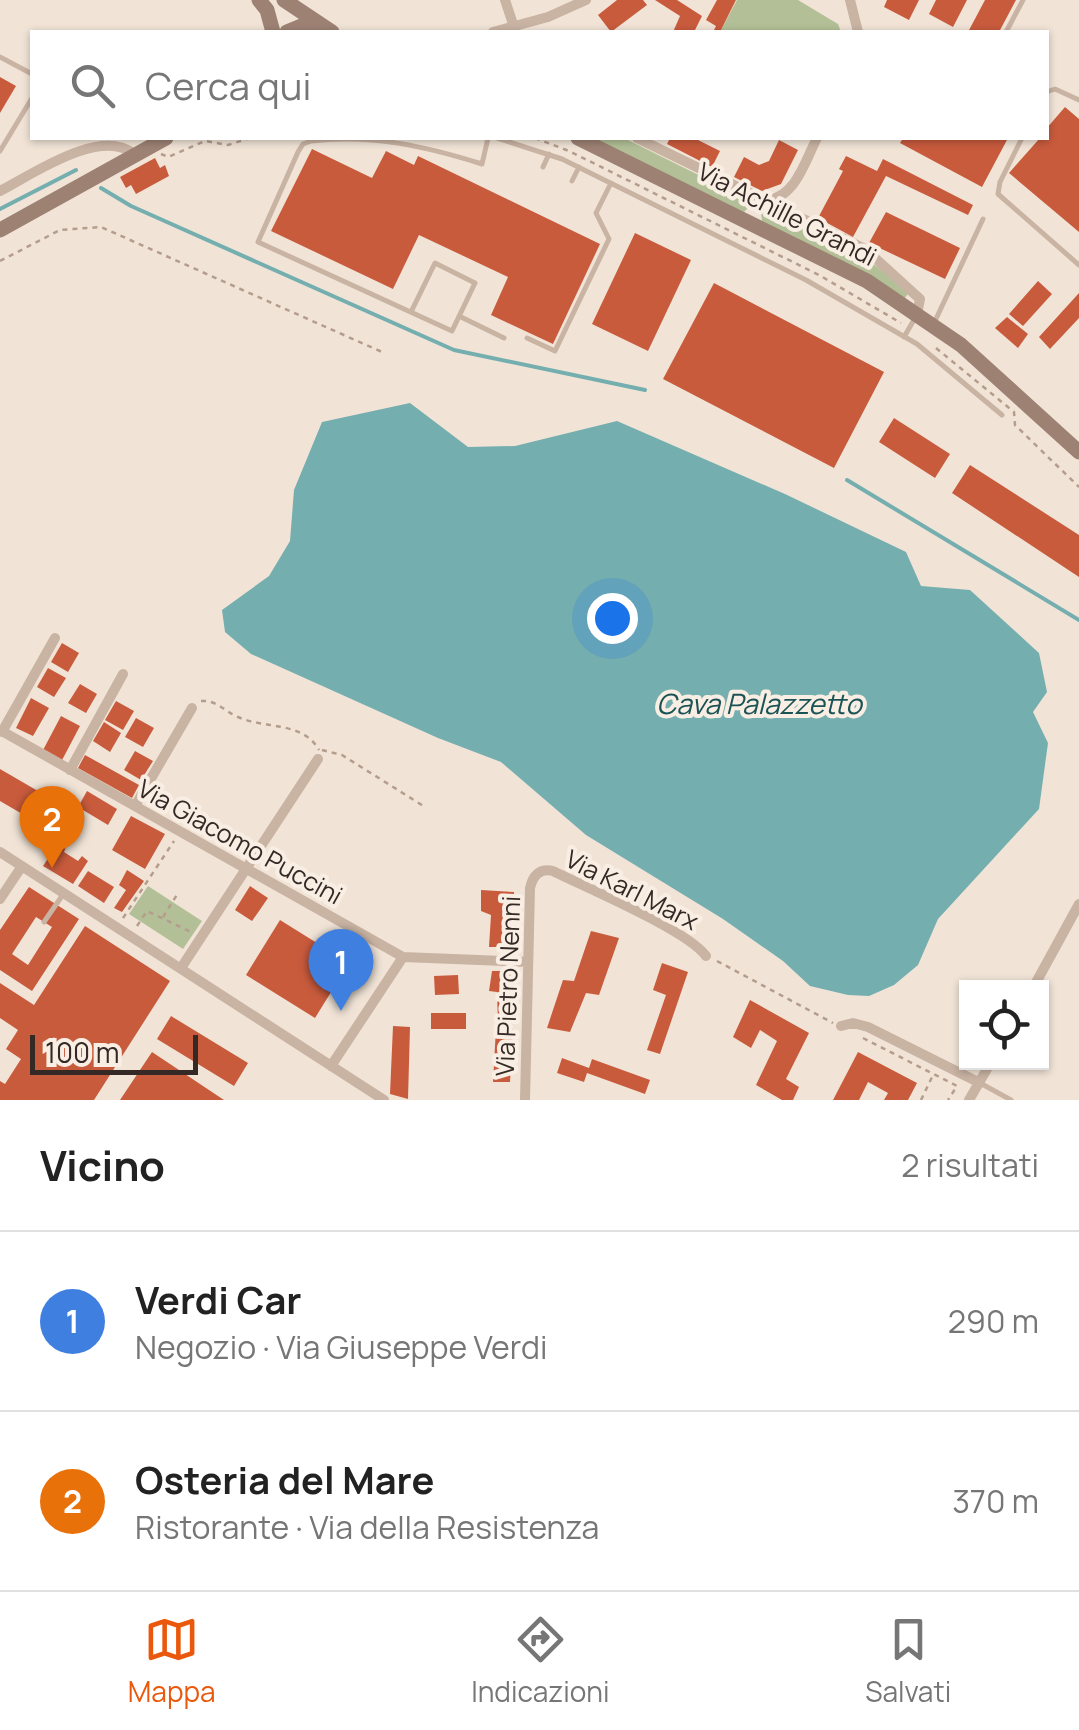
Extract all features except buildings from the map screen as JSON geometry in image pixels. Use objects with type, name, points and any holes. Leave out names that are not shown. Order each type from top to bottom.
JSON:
[{"type":"main road","points":[[259,0],[267,10],[272,30]]},
{"type":"main road","points":[[284,0],[328,30]]},
{"type":"main road","points":[[292,30],[306,25],[324,30]]},
{"type":"main road","name":"Via Achille Grandi","points":[[582,140],[868,281],[933,324],[1075,442]]},
{"type":"main road","points":[[0,230],[159,141]]},
{"type":"street","points":[[505,0],[514,27]]},
{"type":"street","points":[[501,30],[548,18],[586,0]]},
{"type":"street","points":[[850,0],[858,30]]},
{"type":"street","name":"Via Achille Grandi","points":[[641,140],[878,258],[920,298],[917,314]]},
{"type":"street","points":[[796,216],[791,199],[793,186],[815,140]]},
{"type":"street","points":[[0,191],[76,152],[106,142],[134,154]]},
{"type":"street","points":[[749,221],[762,199],[780,198],[793,186]]},
{"type":"street","points":[[1,731],[55,638]]},
{"type":"street","points":[[70,770],[124,674]]},
{"type":"street","points":[[135,806],[192,708]]},
{"type":"street","name":"Via Giacomo Puccini","points":[[1,731],[403,958],[528,962]]},
{"type":"street","points":[[180,968],[318,755]]},
{"type":"street","points":[[0,852],[384,1100]]},
{"type":"street","points":[[0,900],[22,866]]},
{"type":"street","name":"Via Karl Marx","points":[[536,875],[553,871],[659,924],[694,944],[706,956]]},
{"type":"street","name":"Via Pietro Nenni","points":[[525,1100],[530,888],[536,875]]},
{"type":"street","points":[[1037,980],[1079,904]]},
{"type":"street","points":[[331,1066],[403,958]]},
{"type":"street","points":[[841,1026],[852,1023],[868,1027],[980,1082]]},
{"type":"street","points":[[969,1100],[987,1070]]},
{"type":"lane","points":[[1007,30],[1023,0]]},
{"type":"lane","points":[[0,57],[30,73]]},
{"type":"lane","points":[[1049,91],[1054,89],[1079,100]]},
{"type":"lane","points":[[0,151],[30,101]]},
{"type":"lane","points":[[411,312],[435,263],[475,282],[452,331],[258,242],[298,152],[311,141],[385,140],[425,146],[482,164],[488,140]]},
{"type":"lane","points":[[503,140],[579,167],[806,280],[904,337],[1002,414]]},
{"type":"lane","points":[[1021,140],[998,194],[1079,265]]},
{"type":"lane","points":[[542,167],[549,154]]},
{"type":"lane","points":[[572,180],[579,167]]},
{"type":"lane","points":[[527,338],[554,351],[609,239],[596,213],[611,183]]},
{"type":"lane","points":[[933,324],[984,220]]},
{"type":"lane","points":[[904,337],[917,314]]},
{"type":"lane","points":[[459,316],[504,338]]},
{"type":"lane","points":[[44,922],[64,893]]},
{"type":"lane","points":[[980,1082],[1011,1100]]},
{"type":"path","points":[[159,141],[160,154],[168,156],[206,141],[228,145],[244,140]]},
{"type":"path","points":[[0,260],[60,230],[100,227],[382,352]]},
{"type":"path","points":[[192,708],[200,701],[213,702],[239,718],[303,734],[315,743],[318,755],[328,749],[342,755],[425,807]]},
{"type":"path","points":[[116,927],[180,832]]},
{"type":"path","points":[[162,918],[178,893]]},
{"type":"path","points":[[130,936],[148,911],[201,936]]},
{"type":"path","points":[[920,1100],[934,1074]]},
{"type":"green space","points":[[737,0],[798,0],[838,24],[840,30],[721,30]]},
{"type":"green space","points":[[596,140],[628,140],[751,201],[744,212]]},
{"type":"green space","points":[[766,208],[867,259],[909,292],[905,298],[762,221],[761,213]]},
{"type":"green space","points":[[148,886],[202,921],[183,949],[129,914]]},
{"type":"water","name":"Cava Palazzetto","points":[[410,403],[468,447],[515,446],[617,421],[906,552],[921,586],[970,590],[1039,653],[1047,692],[1033,712],[1048,743],[1039,809],[938,919],[918,965],[894,985],[869,996],[810,986],[783,961],[723,919],[586,835],[501,762],[251,654],[225,632],[222,610],[269,576],[290,541],[294,490],[322,422]]},
{"type":"waterway","points":[[0,209],[76,170]]},
{"type":"waterway","points":[[101,188],[131,206],[454,350],[645,390]]},
{"type":"waterway","points":[[847,480],[1079,620]]},
{"type":"place","name":"Osteria del Mare","points":[[52,868]]},
{"type":"place","name":"Verdi Car","points":[[341,1011]]}]
